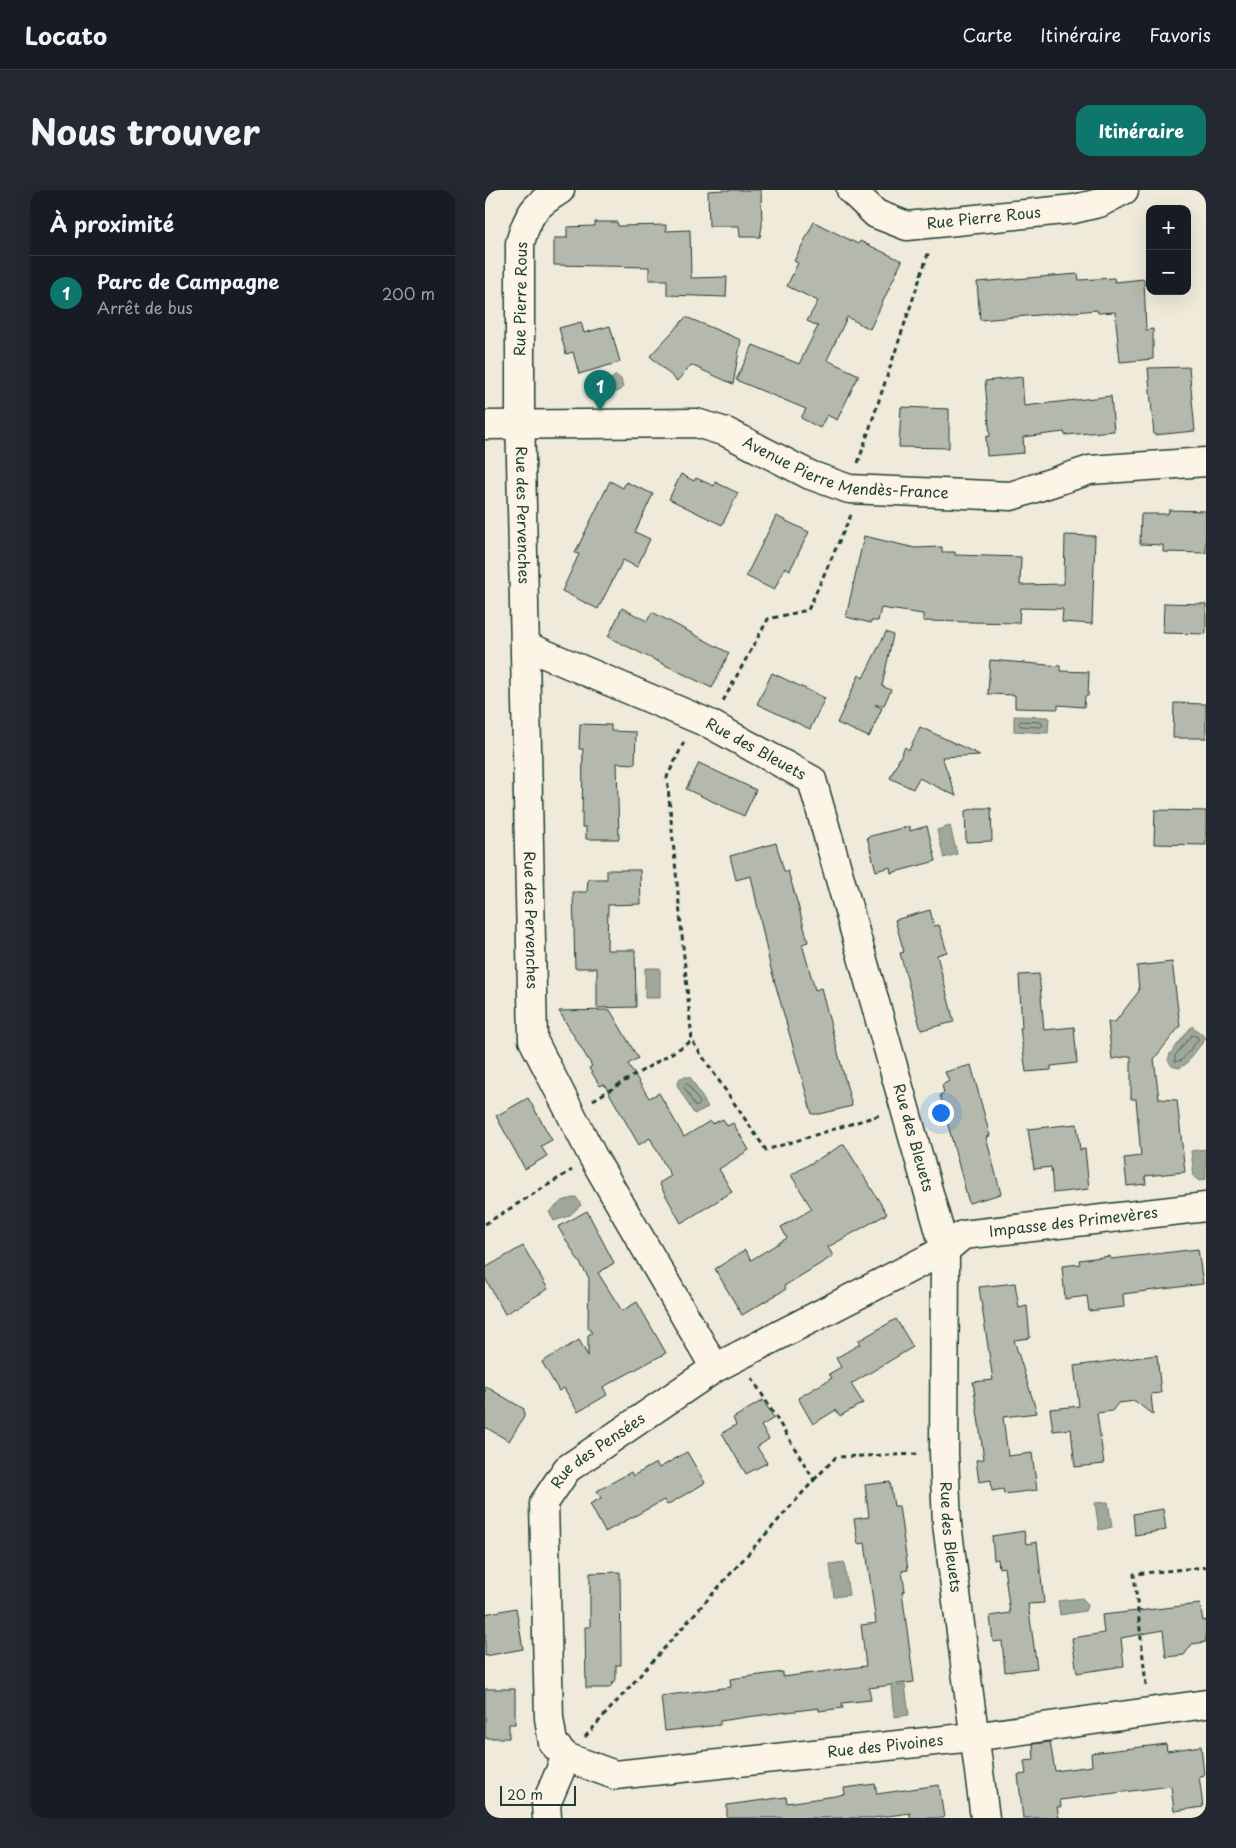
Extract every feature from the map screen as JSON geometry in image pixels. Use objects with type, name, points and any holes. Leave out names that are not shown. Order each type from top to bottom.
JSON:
[{"type":"street","name":"Rue Pierre Rous","points":[[521,425],[520,243],[525,224],[539,203],[560,190]]},
{"type":"street","name":"Rue Pierre Rous","points":[[851,190],[876,214],[907,226],[1074,209],[1099,203],[1124,190]]},
{"type":"street","name":"Avenue Pierre Mendès-France","points":[[485,425],[696,423],[726,432],[810,475],[849,489],[1011,496],[1090,470],[1206,462]]},
{"type":"street","name":"Rue des Pervenches","points":[[521,425],[533,1040],[593,1157],[727,1362]]},
{"type":"street","name":"Rue des Bleuets","points":[[526,646],[710,724],[812,780],[945,1250],[944,1453],[947,1524],[973,1737],[985,1818]]},
{"type":"street","name":"Impasse des Primevères","points":[[945,1250],[963,1236],[1206,1207]]},
{"type":"street","name":"Rue des Pensées","points":[[566,1757],[553,1743],[549,1718],[544,1503],[567,1469],[727,1362],[945,1250]]},
{"type":"street","name":"Rue des Pivoines","points":[[566,1757],[615,1775],[973,1737],[1206,1704]]},
{"type":"street","points":[[547,1818],[546,1804],[566,1757]]},
{"type":"path","points":[[905,1107],[766,1150],[692,1041],[667,777],[685,740],[710,724],[768,619],[808,610],[851,518],[849,489],[939,222]]},
{"type":"path","points":[[571,1113],[692,1041]]},
{"type":"path","points":[[485,1224],[593,1157]]},
{"type":"path","points":[[727,1362],[814,1480]]},
{"type":"path","points":[[566,1757],[814,1480],[836,1458],[944,1453]]},
{"type":"path","points":[[1149,1711],[1134,1574],[1206,1567]]},
{"type":"water","points":[[616,375],[621,379],[623,388],[617,392],[595,395],[592,387],[594,382],[610,380]]},
{"type":"water","points":[[1014,716],[1049,717],[1048,733],[1014,731]]},
{"type":"water","points":[[950,826],[957,854],[944,858],[937,830]]},
{"type":"water","points":[[645,968],[660,968],[660,998],[645,998]]},
{"type":"water","points":[[1192,1026],[1206,1038],[1186,1064],[1179,1068],[1172,1066],[1168,1060],[1170,1054]]},
{"type":"water","points":[[690,1077],[708,1107],[694,1114],[677,1085],[680,1078]]},
{"type":"water","points":[[1206,1149],[1206,1179],[1199,1181],[1194,1177],[1191,1151]]},
{"type":"water","points":[[576,1197],[581,1205],[569,1216],[554,1221],[549,1212],[562,1201]]},
{"type":"water","points":[[1108,1502],[1112,1527],[1099,1530],[1095,1503]]},
{"type":"water","points":[[844,1562],[849,1595],[834,1597],[830,1564]]},
{"type":"water","points":[[1082,1598],[1088,1604],[1085,1611],[1060,1615],[1058,1601]]},
{"type":"water","points":[[905,1685],[909,1715],[894,1717],[891,1687]]},
{"type":"building","points":[[761,190],[762,226],[760,237],[740,237],[739,226],[709,226],[708,191]]},
{"type":"building","points":[[595,222],[617,222],[618,226],[666,225],[666,231],[690,230],[691,278],[727,277],[726,297],[667,295],[667,280],[649,280],[649,267],[554,265],[554,238],[567,238],[567,227],[595,226]]},
{"type":"building","points":[[814,222],[858,244],[860,241],[902,261],[870,329],[847,317],[827,360],[859,375],[837,420],[827,415],[820,428],[801,418],[806,409],[736,380],[753,345],[799,364],[818,326],[807,321],[818,301],[787,286],[798,263],[794,261]]},
{"type":"building","points":[[1078,274],[1079,280],[1114,278],[1115,282],[1144,279],[1146,330],[1153,329],[1153,359],[1120,362],[1115,312],[1098,313],[1097,310],[980,320],[977,282]]},
{"type":"building","points":[[686,317],[741,340],[733,384],[691,365],[677,381],[650,356]]},
{"type":"building","points":[[581,322],[584,333],[610,326],[620,362],[579,374],[573,352],[566,354],[559,328]]},
{"type":"building","points":[[1189,367],[1195,431],[1154,435],[1148,368]]},
{"type":"building","points":[[1022,377],[1024,406],[1111,396],[1114,431],[1065,435],[1064,432],[1023,437],[1024,453],[987,456],[986,437],[990,436],[985,381]]},
{"type":"building","points":[[901,407],[949,409],[949,448],[899,447]]},
{"type":"building","points":[[681,474],[694,481],[696,478],[714,486],[715,482],[738,493],[722,525],[669,499]]},
{"type":"building","points":[[610,481],[623,488],[626,482],[653,494],[635,532],[650,539],[637,567],[623,560],[598,609],[562,591],[579,554],[575,553]]},
{"type":"building","points":[[1169,510],[1206,511],[1206,553],[1163,552],[1163,545],[1140,544],[1141,514],[1168,514]]},
{"type":"building","points":[[776,516],[809,532],[790,570],[785,567],[774,590],[746,576]]},
{"type":"building","points":[[1065,535],[1095,536],[1092,624],[1062,622],[1063,609],[1020,608],[1019,623],[923,621],[923,614],[881,608],[878,621],[871,621],[871,623],[846,617],[864,536],[915,548],[942,547],[942,552],[955,552],[955,555],[1021,557],[1020,585],[1064,584]]},
{"type":"building","points":[[1164,603],[1206,604],[1206,634],[1163,633]]},
{"type":"building","points":[[622,608],[647,621],[652,612],[729,653],[712,688],[608,637]]},
{"type":"building","points":[[886,632],[893,635],[882,686],[891,690],[884,705],[875,705],[882,708],[869,737],[837,723],[859,675],[863,678]]},
{"type":"building","points":[[990,660],[1060,666],[1060,671],[1089,672],[1088,696],[1085,696],[1084,707],[1058,705],[1058,709],[1015,708],[1015,695],[988,694]]},
{"type":"building","points":[[772,673],[825,698],[810,729],[757,704]]},
{"type":"building","points":[[1174,703],[1206,704],[1206,738],[1173,738]]},
{"type":"building","points":[[580,724],[611,725],[611,731],[636,732],[635,764],[617,763],[619,839],[586,839],[586,827],[582,827],[583,749],[579,749]]},
{"type":"building","points":[[920,727],[980,755],[942,757],[956,796],[919,778],[913,789],[890,778],[905,747],[909,750]]},
{"type":"building","points":[[699,763],[756,790],[744,816],[686,789]]},
{"type":"building","points":[[977,808],[991,808],[992,841],[966,842],[965,811]]},
{"type":"building","points":[[1155,810],[1206,811],[1206,845],[1154,844]]},
{"type":"building","points":[[910,826],[910,831],[927,826],[936,861],[891,873],[890,867],[876,871],[867,837]]},
{"type":"building","points":[[776,843],[784,871],[788,871],[798,905],[808,942],[802,944],[815,990],[821,988],[852,1106],[820,1114],[812,1114],[770,965],[751,876],[736,880],[730,856]]},
{"type":"building","points":[[607,870],[640,870],[641,904],[608,905],[607,950],[635,950],[636,1007],[597,1008],[597,968],[575,968],[573,892],[587,892],[588,879],[607,879]]},
{"type":"building","points":[[930,910],[934,926],[939,925],[947,952],[937,955],[954,1022],[921,1030],[900,953],[904,952],[895,920]]},
{"type":"building","points":[[1172,962],[1180,1026],[1154,1059],[1159,1099],[1177,1100],[1185,1172],[1145,1176],[1146,1184],[1127,1186],[1124,1158],[1141,1156],[1136,1099],[1131,1099],[1131,1056],[1112,1059],[1108,1022],[1115,1022],[1139,991],[1137,966]]},
{"type":"building","points":[[1039,974],[1044,1030],[1074,1027],[1077,1063],[1051,1066],[1051,1070],[1026,1072],[1020,1028],[1022,1028],[1019,975]]},
{"type":"building","points":[[610,1010],[638,1058],[628,1064],[649,1098],[659,1093],[684,1137],[710,1121],[712,1124],[723,1119],[727,1126],[733,1123],[749,1150],[719,1169],[732,1192],[681,1223],[659,1183],[671,1176],[650,1138],[639,1145],[604,1084],[600,1086],[589,1068],[592,1066],[559,1011]]},
{"type":"building","points":[[971,1065],[990,1136],[986,1137],[1001,1194],[969,1203],[940,1095],[944,1093],[942,1085],[949,1081],[945,1072]]},
{"type":"building","points":[[528,1098],[552,1140],[541,1146],[547,1156],[525,1169],[496,1116]]},
{"type":"building","points":[[1077,1124],[1080,1150],[1085,1149],[1089,1189],[1053,1193],[1051,1167],[1034,1169],[1028,1129]]},
{"type":"building","points":[[844,1144],[887,1214],[828,1247],[833,1256],[784,1286],[786,1289],[742,1315],[715,1269],[745,1250],[751,1260],[787,1238],[781,1227],[812,1209],[791,1175]]},
{"type":"building","points":[[587,1211],[614,1263],[598,1273],[622,1311],[637,1302],[666,1353],[603,1387],[607,1395],[578,1412],[564,1388],[559,1391],[542,1362],[579,1340],[588,1356],[588,1335],[592,1333],[588,1327],[589,1278],[558,1227]]},
{"type":"building","points":[[523,1246],[548,1289],[505,1314],[485,1278],[485,1268]]},
{"type":"building","points":[[1198,1249],[1203,1284],[1123,1294],[1124,1307],[1089,1311],[1087,1296],[1065,1299],[1062,1266],[1080,1264],[1079,1260],[1110,1256],[1111,1259]]},
{"type":"building","points":[[1015,1283],[1019,1308],[1027,1306],[1030,1338],[1014,1340],[1037,1413],[1003,1417],[1008,1456],[1032,1453],[1037,1490],[1004,1494],[1003,1489],[992,1491],[991,1480],[979,1482],[976,1460],[984,1459],[973,1382],[993,1380],[979,1287]]},
{"type":"building","points":[[896,1319],[913,1347],[851,1384],[863,1403],[840,1416],[836,1410],[813,1424],[798,1398],[832,1378],[829,1374],[841,1367],[836,1358],[860,1344],[858,1341]]},
{"type":"building","points":[[1157,1355],[1161,1393],[1151,1394],[1153,1415],[1135,1401],[1118,1403],[1112,1411],[1097,1413],[1104,1464],[1075,1467],[1071,1429],[1053,1431],[1050,1409],[1079,1406],[1074,1366]]},
{"type":"building","points":[[485,1386],[524,1409],[524,1417],[509,1441],[485,1427]]},
{"type":"building","points":[[763,1400],[774,1418],[761,1426],[769,1439],[757,1447],[767,1463],[746,1474],[722,1433],[736,1425],[733,1418]]},
{"type":"building","points":[[687,1452],[705,1483],[667,1505],[664,1500],[605,1532],[590,1504],[601,1498],[597,1491],[631,1472],[633,1476],[656,1463],[659,1468]]},
{"type":"building","points":[[890,1482],[894,1506],[899,1506],[908,1570],[902,1571],[905,1591],[902,1592],[914,1682],[869,1688],[871,1700],[842,1703],[843,1708],[819,1711],[819,1708],[747,1717],[720,1721],[720,1725],[665,1731],[661,1696],[731,1687],[730,1679],[783,1672],[783,1677],[866,1666],[861,1625],[876,1623],[865,1543],[858,1544],[854,1519],[869,1517],[865,1485]]},
{"type":"building","points":[[1163,1509],[1166,1530],[1135,1535],[1133,1514]]},
{"type":"building","points":[[1024,1531],[1026,1544],[1037,1542],[1044,1603],[1028,1604],[1037,1668],[1005,1672],[1002,1641],[993,1642],[990,1616],[1010,1613],[1004,1567],[999,1568],[998,1559],[994,1560],[992,1536]]},
{"type":"building","points":[[620,1572],[621,1665],[616,1665],[616,1679],[609,1688],[586,1688],[585,1627],[590,1627],[590,1573]]},
{"type":"building","points":[[1200,1604],[1203,1621],[1206,1620],[1206,1642],[1192,1644],[1184,1655],[1166,1657],[1163,1630],[1121,1638],[1124,1666],[1077,1673],[1072,1638],[1104,1633],[1102,1615]]},
{"type":"building","points":[[516,1608],[523,1649],[485,1656],[485,1614]]},
{"type":"building","points":[[485,1689],[515,1689],[515,1724],[509,1724],[509,1738],[485,1738]]},
{"type":"building","points":[[1050,1742],[1055,1771],[1092,1766],[1091,1753],[1166,1744],[1167,1751],[1201,1746],[1204,1775],[1199,1776],[1203,1807],[1174,1811],[1171,1786],[1060,1800],[1061,1807],[1057,1807],[1059,1818],[1023,1818],[1018,1775],[1026,1774],[1024,1761],[1034,1760],[1033,1744]]},
{"type":"building","points":[[875,1784],[877,1794],[939,1785],[944,1818],[910,1818],[910,1813],[873,1818],[727,1818],[727,1805],[786,1797],[787,1803],[845,1794],[844,1788]]},
{"type":"place","name":"Parc de Campagne","points":[[600,411]]}]
